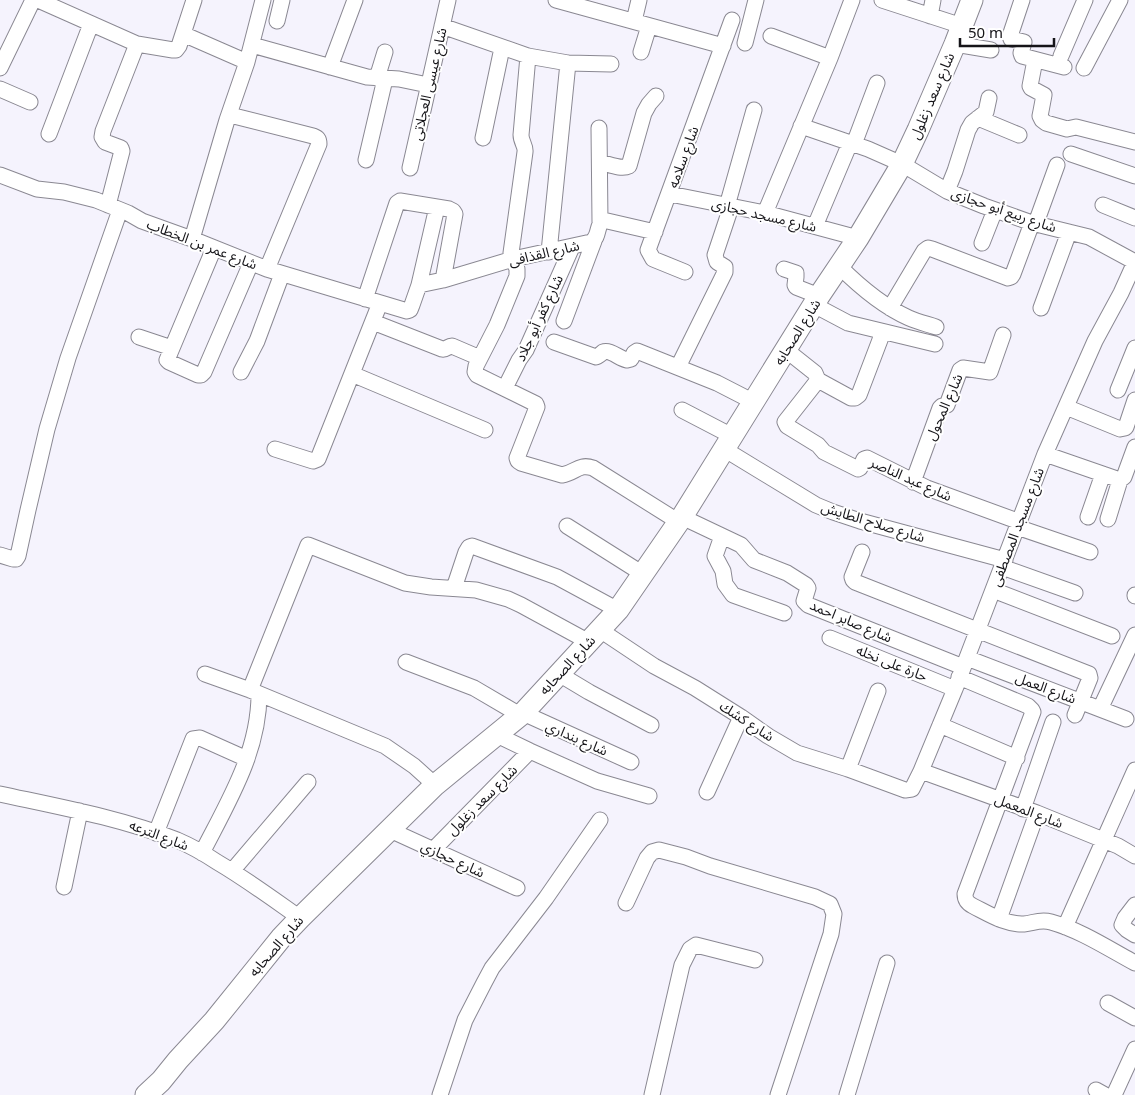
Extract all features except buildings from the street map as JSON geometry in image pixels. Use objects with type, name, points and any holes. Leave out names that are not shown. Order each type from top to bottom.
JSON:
[{"type":"street","points":[[0,68],[32,0]]},
{"type":"street","points":[[38,0],[137,44],[173,50],[176,50],[183,34],[194,0]]},
{"type":"street","points":[[192,239],[247,62],[263,0]]},
{"type":"street","points":[[277,22],[282,0]]},
{"type":"street","points":[[330,67],[354,0]]},
{"type":"street","name":"شارع عيسى العجلاتى","points":[[410,168],[448,0]]},
{"type":"street","points":[[556,0],[599,6],[641,23],[723,46]]},
{"type":"street","points":[[639,0],[641,52]]},
{"type":"street","points":[[745,43],[756,0]]},
{"type":"street","points":[[765,213],[830,58],[852,0]]},
{"type":"street","points":[[882,0],[930,16],[958,35],[991,50]]},
{"type":"street","points":[[930,16],[933,0]]},
{"type":"street","name":"شارع سعد زغلول","points":[[902,164],[972,0]]},
{"type":"street","points":[[1022,0],[1010,38],[1024,42],[1022,56],[1035,60],[1062,62],[1085,0]]},
{"type":"street","points":[[1084,68],[1100,50],[1120,0]]},
{"type":"street","name":"شارع سلامه","points":[[686,272],[653,259],[648,250],[732,20]]},
{"type":"street","points":[[49,134],[91,24]]},
{"type":"street","points":[[442,26],[528,56],[568,63],[610,64]]},
{"type":"street","points":[[183,34],[247,62]]},
{"type":"street","points":[[771,36],[830,58]]},
{"type":"street","points":[[0,556],[16,559],[18,556],[47,428],[114,207],[122,151],[120,148],[105,142],[102,138],[103,131],[137,44]]},
{"type":"street","points":[[252,45],[367,77],[399,79],[428,85]]},
{"type":"street","points":[[483,138],[502,48]]},
{"type":"street","points":[[366,160],[384,52]]},
{"type":"street","points":[[505,388],[477,375],[474,370],[497,325],[517,276],[512,253],[525,152],[521,135],[528,56]]},
{"type":"street","points":[[1035,60],[1030,86],[1044,95],[1040,116],[1042,120],[1067,129],[1075,127],[1135,142]]},
{"type":"street","points":[[549,252],[568,63]]},
{"type":"street","points":[[815,226],[877,83]]},
{"type":"street","points":[[0,89],[30,102]]},
{"type":"street","points":[[600,162],[622,168],[629,166],[644,114],[656,96]]},
{"type":"street","points":[[947,191],[968,130],[972,123],[986,112],[990,98]]},
{"type":"street","points":[[678,366],[725,272],[726,267],[717,262],[715,255],[754,110]]},
{"type":"street","points":[[230,115],[314,136],[319,140],[267,269]]},
{"type":"street","points":[[978,118],[1019,135]]},
{"type":"street","name":"شارع ربيع أبو حجازى","points":[[801,126],[868,149],[902,164],[947,191],[995,210],[1096,240],[1135,262]]},
{"type":"street","points":[[599,128],[600,222]]},
{"type":"street","points":[[1071,154],[1135,176]]},
{"type":"street","name":"شارع الصحابه","points":[[146,1095],[161,1081],[214,1021],[281,938],[300,918],[435,785],[522,714],[618,610],[680,520],[816,301],[858,238],[902,164]]},
{"type":"street","points":[[890,308],[924,251],[928,248],[1008,278],[1012,276],[1057,165]]},
{"type":"street","name":"شارع عمر بن الخطاب","points":[[0,175],[37,189],[96,200],[142,222],[192,239],[267,269],[405,311],[410,310],[419,286]]},
{"type":"street","name":"شارع مسجد حجازى","points":[[670,194],[765,213],[858,238]]},
{"type":"street","points":[[365,299],[397,203],[400,201],[451,210],[455,214],[443,280]]},
{"type":"street","points":[[1103,206],[1135,218]]},
{"type":"street","points":[[419,286],[437,207]]},
{"type":"street","points":[[982,243],[995,210]]},
{"type":"street","points":[[600,222],[604,219],[655,232]]},
{"type":"street","name":"شارع القذافى","points":[[419,286],[513,259],[594,241],[600,222]]},
{"type":"street","points":[[1041,308],[1069,232]]},
{"type":"street","points":[[564,322],[594,241]]},
{"type":"street","name":"شارع كفر أبو جلاد","points":[[505,388],[526,350],[572,247]]},
{"type":"street","points":[[214,248],[167,360],[199,375],[204,372],[251,263]]},
{"type":"street","name":"شارع مسجد المصطفى","points":[[905,790],[912,789],[921,771],[1019,525],[1045,454],[1095,341],[1128,296],[1135,262]]},
{"type":"street","points":[[839,266],[860,287],[890,308],[908,318],[936,328]]},
{"type":"street","points":[[784,269],[796,274],[796,287],[848,323],[934,344]]},
{"type":"street","points":[[241,372],[257,341],[282,274]]},
{"type":"street","points":[[275,449],[313,461],[318,459],[380,304]]},
{"type":"street","points":[[373,322],[442,349],[452,346],[480,358]]},
{"type":"street","points":[[786,350],[815,373],[818,380],[851,398],[857,397],[883,332]]},
{"type":"street","name":"شارع المحول","points":[[913,482],[940,408],[947,404],[960,370],[963,368],[990,372],[1003,335]]},
{"type":"street","points":[[139,337],[172,348]]},
{"type":"street","points":[[554,342],[596,357],[604,352],[608,352],[627,360],[631,359],[637,351],[678,366],[754,402]]},
{"type":"street","points":[[1118,390],[1135,348]]},
{"type":"street","points":[[352,374],[485,430]]},
{"type":"street","name":"شارع عبد الناصر","points":[[818,380],[786,420],[787,426],[818,445],[824,452],[858,469],[864,459],[867,458],[913,482],[1090,552]]},
{"type":"street","name":"شارع صابر احمد","points":[[505,388],[535,402],[537,405],[518,461],[526,466],[562,475],[583,466],[593,468],[680,520],[741,545],[754,560],[787,573],[806,585],[808,588],[804,601],[808,606],[961,673]]},
{"type":"street","points":[[1066,407],[1123,429],[1126,427],[1135,400]]},
{"type":"street","name":"شارع صلاح الطايش","points":[[682,410],[816,504],[833,512],[1003,564],[1075,593]]},
{"type":"street","points":[[1108,519],[1120,480],[1124,477],[1135,447]]},
{"type":"street","points":[[1045,454],[1120,480]]},
{"type":"street","points":[[1088,517],[1102,474]]},
{"type":"street","points":[[567,526],[643,574]]},
{"type":"street","points":[[722,536],[715,556],[721,566],[725,584],[729,590],[734,595],[784,613]]},
{"type":"street","name":"شارع كشك","points":[[255,692],[308,545],[405,583],[476,590],[522,604],[594,636],[695,688],[797,753],[905,790]]},
{"type":"street","points":[[454,588],[466,552],[472,546],[561,579],[618,610]]},
{"type":"street","points":[[862,552],[852,577],[854,582],[1087,672],[1090,678],[1078,708]]},
{"type":"street","points":[[993,590],[1112,636]]},
{"type":"street","points":[[1100,709],[1135,635]]},
{"type":"street","name":"حارة على نخله","points":[[830,638],[961,673]]},
{"type":"street","name":"شارع بنداري","points":[[406,662],[474,688],[522,714],[632,762]]},
{"type":"street","points":[[961,673],[1028,706],[1032,710],[1032,715],[965,894],[965,899],[968,904],[1012,923],[1024,924],[1037,921],[1066,927],[1135,963]]},
{"type":"street","name":"شارع العمل","points":[[961,673],[1078,708],[1100,709],[1126,719]]},
{"type":"street","points":[[205,674],[255,692],[385,746],[414,766],[435,785]]},
{"type":"street","points":[[559,674],[651,725]]},
{"type":"street","points":[[848,769],[878,691]]},
{"type":"street","points":[[202,853],[247,759],[258,717],[255,692]]},
{"type":"street","points":[[707,792],[741,717]]},
{"type":"street","points":[[999,919],[1053,722]]},
{"type":"street","points":[[940,725],[1016,758]]},
{"type":"street","points":[[497,735],[597,781],[650,796]]},
{"type":"street","points":[[156,833],[193,739],[200,738],[247,759]]},
{"type":"street","name":"شارع سعد زغلول","points":[[433,850],[530,751]]},
{"type":"street","points":[[1066,927],[1135,770]]},
{"type":"street","name":"شارع المعمل","points":[[921,771],[1104,840],[1135,856]]},
{"type":"street","points":[[232,871],[308,782]]},
{"type":"street","name":"شارع الترعه","points":[[0,794],[119,821],[178,841],[232,871],[300,918]]},
{"type":"street","points":[[64,887],[80,811]]},
{"type":"street","points":[[440,1095],[465,1020],[488,976],[546,898],[600,820]]},
{"type":"street","name":"شارع حجازي","points":[[390,830],[517,888]]},
{"type":"street","points":[[626,903],[647,858],[652,852],[659,850],[830,904],[834,914],[831,934],[778,1095]]},
{"type":"street","points":[[1135,905],[1122,925],[1135,935]]},
{"type":"street","points":[[652,1095],[682,966],[690,949],[696,945],[754,960]]},
{"type":"street","points":[[847,1095],[887,963]]},
{"type":"street","points":[[1108,1003],[1135,1018]]},
{"type":"street","points":[[1114,1095],[1135,1049]]}]
